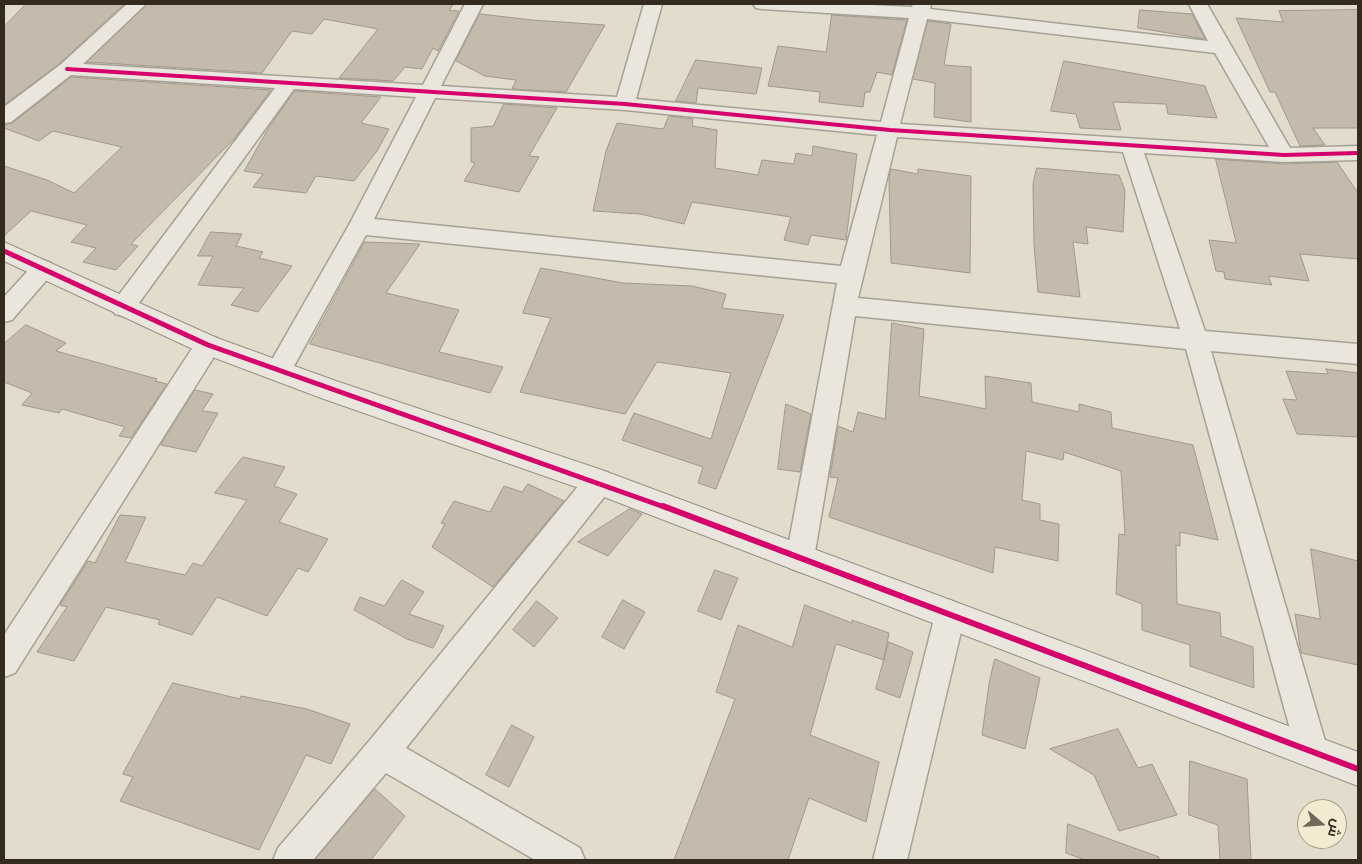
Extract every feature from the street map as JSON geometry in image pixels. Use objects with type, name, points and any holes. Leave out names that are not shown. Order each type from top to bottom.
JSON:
[{"type":"street","points":[[4,117],[66,69],[137,4]]},
{"type":"street","points":[[279,370],[360,226],[474,4]]},
{"type":"street","points":[[625,104],[653,4]]},
{"type":"street","points":[[762,4],[921,8],[1221,48]]},
{"type":"street","points":[[1198,4],[1221,48],[1284,155]]},
{"type":"street","points":[[800,558],[850,276],[921,8]]},
{"type":"street","points":[[66,69],[625,104],[890,130],[1131,146],[1284,155],[1358,152]]},
{"type":"street","points":[[123,307],[288,84]]},
{"type":"street","points":[[1131,146],[1196,340],[1312,751]]},
{"type":"street","points":[[360,226],[850,276]]},
{"type":"street","points":[[4,250],[123,307],[208,344],[599,482],[1358,769]]},
{"type":"street","points":[[4,313],[43,269]]},
{"type":"street","points":[[846,306],[1358,354]]},
{"type":"street","points":[[4,662],[208,344]]},
{"type":"street","points":[[290,860],[382,752],[599,482]]},
{"type":"street","points":[[890,860],[950,615]]},
{"type":"street","points":[[382,752],[568,860]]},
{"type":"building","points":[[26,4],[124,4],[59,64],[4,105],[4,27]]},
{"type":"building","points":[[148,4],[454,4],[449,10],[459,11],[438,51],[433,48],[422,69],[405,67],[393,81],[339,78],[378,29],[324,19],[312,34],[292,31],[262,73],[87,62]]},
{"type":"building","points":[[1140,10],[1192,14],[1205,39],[1138,28]]},
{"type":"building","points":[[1358,10],[1358,128],[1313,128],[1325,145],[1300,146],[1275,92],[1270,92],[1236,18],[1283,22],[1279,11]]},
{"type":"building","points":[[480,14],[605,25],[566,92],[512,89],[516,80],[485,76],[456,61]]},
{"type":"building","points":[[832,15],[907,20],[892,75],[877,72],[870,92],[865,92],[863,107],[819,102],[820,92],[768,86],[778,46],[826,52]]},
{"type":"building","points":[[928,21],[951,24],[944,65],[971,67],[971,122],[934,117],[935,83],[913,79]]},
{"type":"building","points":[[696,60],[762,68],[756,94],[698,88],[696,103],[676,101]]},
{"type":"building","points":[[1064,61],[1205,86],[1217,118],[1168,114],[1166,104],[1113,102],[1121,130],[1080,128],[1076,114],[1051,111]]},
{"type":"building","points":[[72,77],[271,90],[234,139],[131,244],[138,246],[116,270],[83,262],[96,248],[71,242],[87,225],[31,211],[4,236],[4,166],[47,180],[74,193],[122,147],[53,131],[39,141],[4,128],[4,125],[12,123]]},
{"type":"building","points":[[295,91],[381,97],[361,123],[389,129],[377,151],[354,181],[316,176],[306,193],[253,187],[263,174],[244,171],[268,129]]},
{"type":"building","points":[[504,104],[557,108],[529,156],[539,157],[519,192],[464,181],[475,163],[471,162],[471,128],[493,126]]},
{"type":"building","points":[[669,116],[693,119],[692,126],[717,130],[715,168],[758,175],[762,160],[794,164],[796,153],[812,156],[813,146],[857,154],[846,240],[811,235],[808,245],[784,240],[791,217],[692,202],[684,224],[640,214],[593,211],[606,151],[617,123],[663,129]]},
{"type":"building","points":[[1216,159],[1284,164],[1337,162],[1358,193],[1358,259],[1300,254],[1309,281],[1268,276],[1272,285],[1225,279],[1224,272],[1216,271],[1209,240],[1236,243]]},
{"type":"building","points":[[1037,168],[1119,175],[1125,190],[1123,232],[1086,227],[1088,244],[1073,242],[1080,297],[1038,292],[1034,244],[1033,184]]},
{"type":"building","points":[[891,169],[918,174],[918,169],[971,176],[970,273],[891,263],[889,179]]},
{"type":"building","points":[[211,232],[242,234],[236,246],[263,252],[259,258],[292,266],[258,312],[231,305],[244,288],[198,285],[213,256],[198,256]]},
{"type":"building","points":[[365,242],[420,244],[386,293],[459,310],[439,352],[503,367],[490,393],[310,344]]},
{"type":"building","points":[[541,268],[623,283],[692,286],[726,294],[722,308],[784,315],[716,489],[698,483],[703,467],[622,440],[634,413],[711,439],[731,373],[657,362],[625,414],[520,392],[551,318],[523,313]]},
{"type":"building","points":[[892,323],[924,329],[919,396],[986,409],[985,376],[1031,383],[1032,402],[1079,412],[1079,404],[1111,412],[1112,428],[1193,445],[1218,540],[1180,532],[1180,546],[1176,545],[1177,604],[1220,613],[1221,636],[1253,647],[1254,688],[1190,666],[1190,645],[1142,630],[1142,604],[1116,594],[1119,534],[1125,535],[1121,471],[1064,452],[1063,460],[1026,451],[1022,500],[1040,504],[1040,520],[1059,524],[1058,561],[995,547],[993,573],[829,517],[838,478],[830,477],[838,426],[853,432],[858,412],[885,419]]},
{"type":"building","points":[[26,325],[66,343],[56,351],[157,379],[155,381],[167,384],[131,438],[119,436],[125,427],[62,409],[59,413],[22,405],[32,393],[4,382],[4,344]]},
{"type":"building","points":[[1326,369],[1358,373],[1358,437],[1297,434],[1283,399],[1297,400],[1286,371],[1328,374]]},
{"type":"building","points":[[195,390],[213,394],[202,411],[218,413],[196,452],[161,445]]},
{"type":"building","points":[[786,404],[811,414],[800,472],[778,469]]},
{"type":"building","points":[[243,457],[285,467],[274,486],[297,494],[279,522],[328,539],[308,572],[298,568],[267,616],[217,597],[192,635],[158,624],[160,620],[106,607],[74,661],[37,652],[67,607],[60,605],[88,561],[95,563],[120,515],[146,517],[125,562],[185,575],[193,563],[202,566],[247,500],[215,493]]},
{"type":"building","points":[[528,484],[564,501],[493,587],[432,547],[445,524],[441,523],[454,501],[490,512],[504,486],[522,492]]},
{"type":"building","points":[[630,509],[642,514],[608,556],[578,542]]},
{"type":"building","points":[[1311,549],[1358,561],[1358,665],[1301,653],[1295,614],[1320,619]]},
{"type":"building","points":[[715,570],[738,578],[721,620],[698,611]]},
{"type":"building","points":[[402,580],[424,592],[409,614],[444,626],[433,648],[407,639],[354,610],[360,597],[384,606]]},
{"type":"building","points":[[623,600],[645,612],[624,649],[602,637]]},
{"type":"building","points":[[537,601],[558,618],[534,647],[513,630]]},
{"type":"building","points":[[805,605],[852,623],[852,620],[889,633],[884,660],[836,644],[810,735],[879,762],[866,822],[809,798],[788,860],[674,860],[735,699],[716,692],[738,625],[792,647]]},
{"type":"building","points":[[889,642],[913,652],[900,698],[876,689]]},
{"type":"building","points":[[995,659],[1040,678],[1025,749],[982,735],[989,684]]},
{"type":"building","points":[[173,683],[240,699],[241,696],[307,709],[350,724],[331,764],[306,755],[259,850],[120,801],[133,777],[123,774]]},
{"type":"building","points":[[512,725],[534,737],[509,787],[486,775]]},
{"type":"building","points":[[1118,729],[1138,768],[1152,764],[1177,815],[1119,831],[1094,775],[1050,749]]},
{"type":"building","points":[[1190,761],[1247,779],[1251,860],[1220,860],[1218,825],[1189,815]]},
{"type":"building","points":[[375,789],[405,816],[371,860],[315,860]]},
{"type":"building","points":[[1068,824],[1159,857],[1159,860],[1085,860],[1066,853]]},
{"type":"cycle path","points":[[67,69],[625,104],[890,130],[1284,155],[1358,153]]},
{"type":"cycle path","points":[[4,251],[208,345],[330,390],[599,482],[1358,769]]}]
